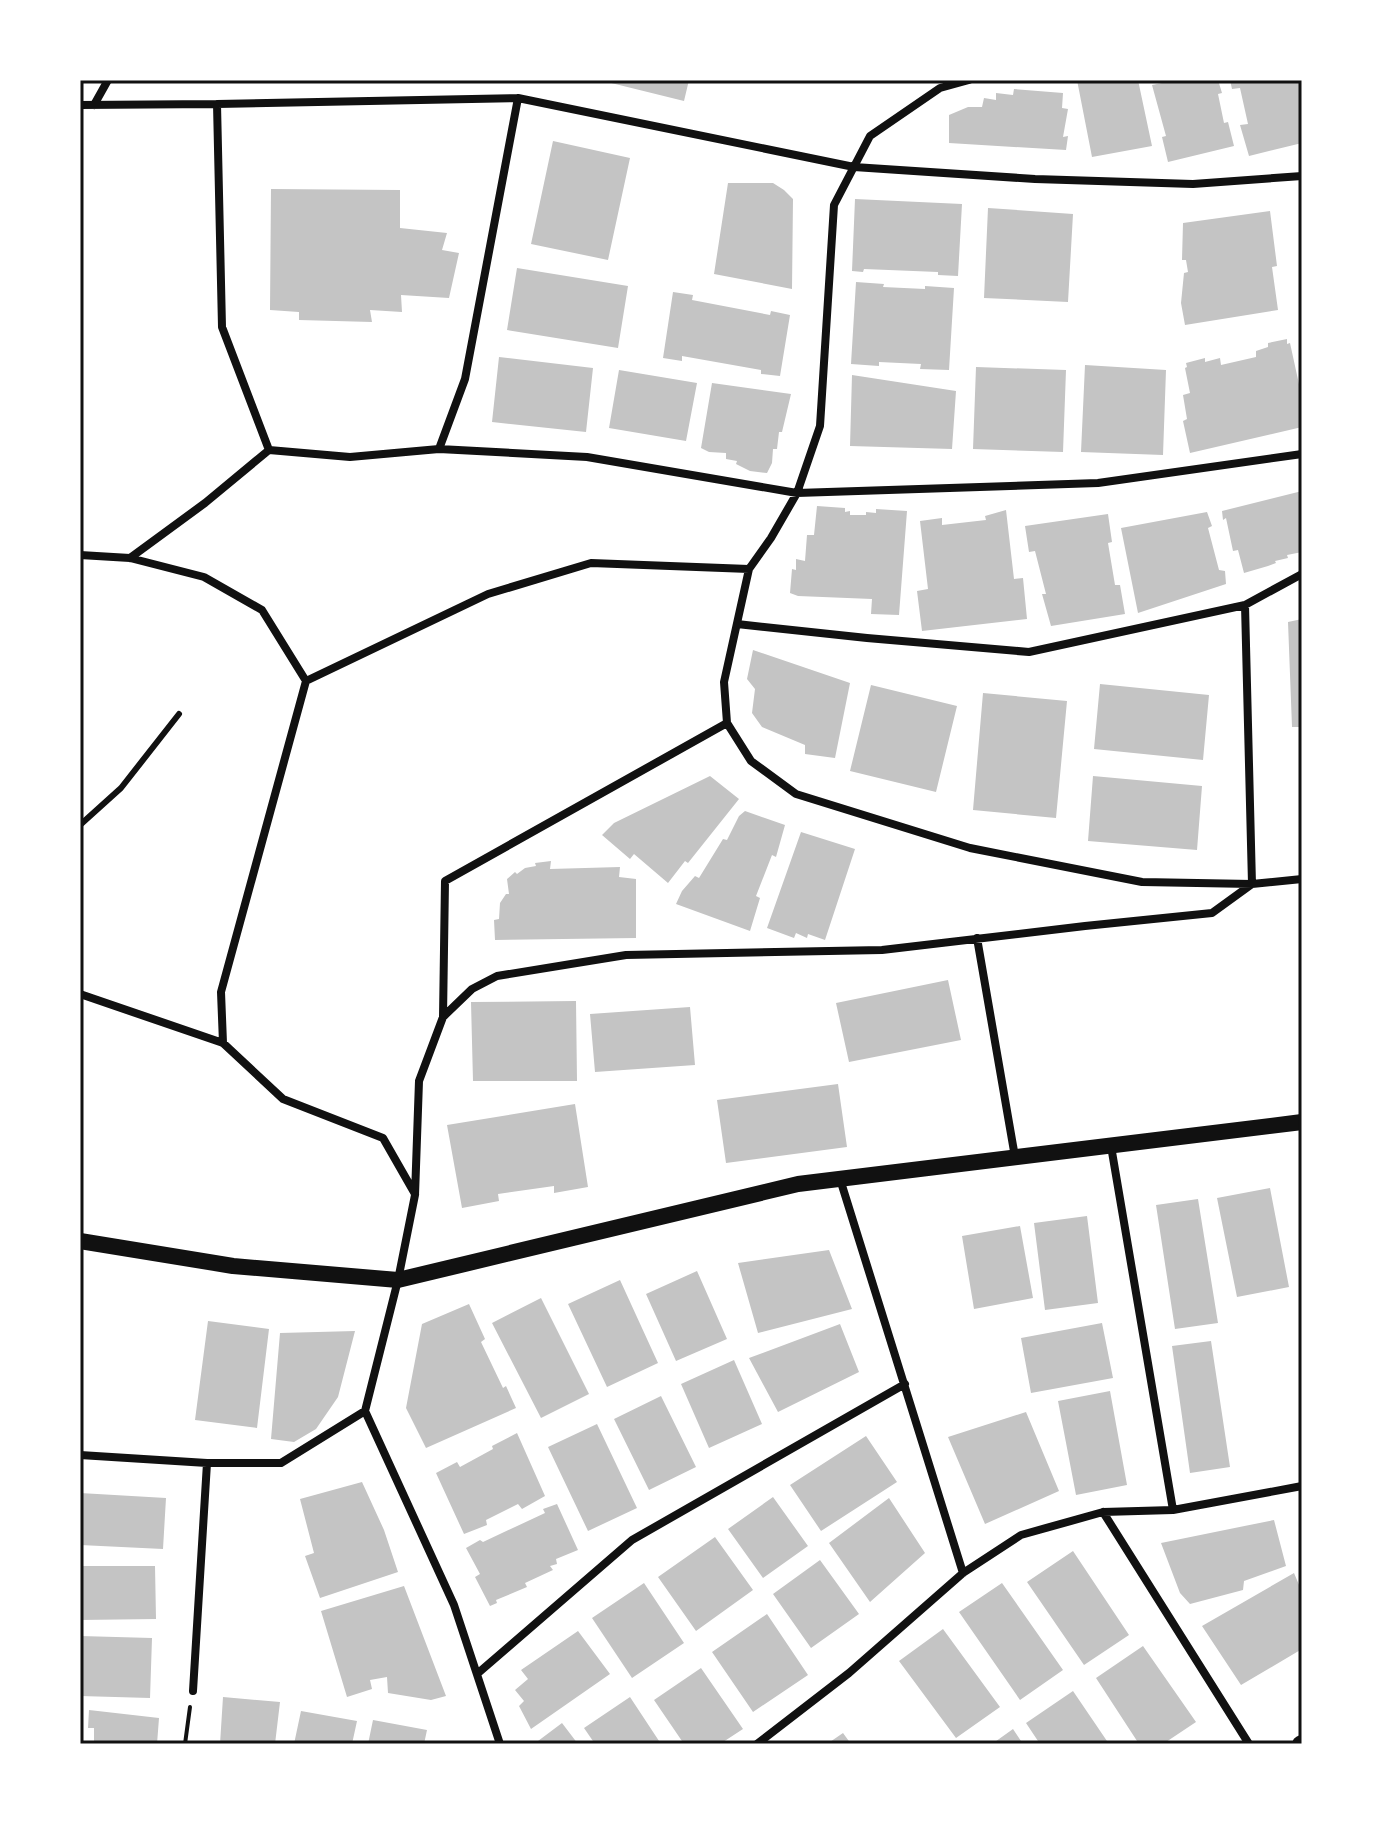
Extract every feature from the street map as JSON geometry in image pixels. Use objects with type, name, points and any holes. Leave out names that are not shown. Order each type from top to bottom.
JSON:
[{"type":"main road","points":[[80,1241],[233,1266],[398,1280],[798,1184],[1302,1122]]},
{"type":"street","points":[[94,105],[108,80]]},
{"type":"street","points":[[969,80],[940,88],[870,136],[834,205],[820,426],[797,493],[749,569],[724,682],[727,723],[751,761],[796,794],[970,848],[1142,882],[1252,884],[1302,879]]},
{"type":"street","points":[[80,105],[518,98],[854,167],[1035,179],[1193,184],[1302,176]]},
{"type":"street","points":[[439,449],[465,379],[518,98]]},
{"type":"street","points":[[217,104],[222,327],[269,450]]},
{"type":"street","points":[[130,558],[205,503],[269,450],[350,457],[439,449],[587,457],[797,493],[1098,483],[1302,454]]},
{"type":"street","points":[[80,555],[130,558],[204,577],[262,610],[306,681],[221,992],[223,1043]]},
{"type":"street","points":[[306,681],[488,594],[591,563],[749,569]]},
{"type":"street","points":[[737,624],[1029,652],[1245,605],[1302,574]]},
{"type":"street","points":[[1245,605],[1252,884]]},
{"type":"street","points":[[500,1744],[454,1605],[365,1411],[398,1280],[415,1195],[419,1081],[443,1017],[445,881],[727,723]]},
{"type":"street","points":[[443,1017],[472,989],[497,976],[626,955],[882,950],[1212,913],[1252,884]]},
{"type":"street","points":[[977,938],[1015,1158]]},
{"type":"street","points":[[80,994],[223,1043],[283,1099],[383,1138],[415,1195]]},
{"type":"street","points":[[1111,1146],[1173,1510]]},
{"type":"street","points":[[840,1179],[963,1573]]},
{"type":"street","points":[[477,1674],[632,1540],[905,1384]]},
{"type":"street","points":[[80,1455],[207,1463],[281,1463],[365,1411]]},
{"type":"street","points":[[193,1691],[207,1463]]},
{"type":"street","points":[[757,1744],[849,1673],[963,1573],[1021,1535],[1103,1512],[1173,1510],[1302,1486]]},
{"type":"street","points":[[1103,1512],[1249,1744]]},
{"type":"lane","points":[[80,825],[121,788],[179,714]]},
{"type":"path","points":[[185,1744],[193,1691]]},
{"type":"building","points":[[599,80],[689,80],[684,101]]},
{"type":"building","points":[[1077,80],[1138,80],[1152,146],[1092,157]]},
{"type":"building","points":[[1177,80],[1218,80],[1224,123],[1228,122],[1234,146],[1168,162],[1162,137],[1166,136],[1152,85]]},
{"type":"building","points":[[1230,80],[1299,80],[1302,143],[1249,156],[1240,125],[1248,124],[1240,88],[1232,89]]},
{"type":"building","points":[[1014,89],[1063,93],[1062,108],[1068,109],[1063,137],[1068,136],[1066,150],[949,143],[949,115],[968,107],[982,107],[984,98],[996,100],[996,93],[1013,95]]},
{"type":"building","points":[[553,141],[630,158],[608,260],[531,244]]},
{"type":"building","points":[[728,183],[773,183],[793,199],[792,289],[714,274]]},
{"type":"building","points":[[271,189],[400,190],[400,228],[447,233],[442,250],[459,253],[449,298],[401,295],[402,312],[370,310],[372,322],[299,320],[299,312],[270,310]]},
{"type":"building","points":[[855,199],[962,204],[958,276],[938,275],[938,272],[852,271]]},
{"type":"building","points":[[988,208],[1073,214],[1068,302],[984,298]]},
{"type":"building","points":[[1270,211],[1277,266],[1272,267],[1278,310],[1185,325],[1181,303],[1184,273],[1188,272],[1186,260],[1182,260],[1183,223]]},
{"type":"building","points":[[517,268],[628,286],[618,348],[507,330]]},
{"type":"building","points":[[856,282],[884,284],[883,287],[954,288],[949,370],[920,369],[921,364],[851,364]]},
{"type":"building","points":[[673,292],[693,295],[692,300],[770,315],[771,311],[790,315],[780,376],[682,356],[682,361],[663,358]]},
{"type":"building","points":[[1287,339],[1302,398],[1302,427],[1190,453],[1183,421],[1187,419],[1183,395],[1190,393],[1186,363],[1220,358],[1221,365],[1256,357],[1256,351],[1268,347],[1268,343]]},
{"type":"building","points":[[499,357],[593,368],[586,432],[492,422]]},
{"type":"building","points":[[1085,365],[1166,370],[1163,455],[1081,452]]},
{"type":"building","points":[[976,367],[1066,370],[1063,452],[973,449]]},
{"type":"building","points":[[619,370],[697,383],[686,441],[609,428]]},
{"type":"building","points":[[852,375],[956,391],[952,449],[850,446]]},
{"type":"building","points":[[712,383],[791,394],[777,449],[773,449],[772,463],[767,473],[750,471],[736,464],[737,461],[726,459],[726,453],[701,448]]},
{"type":"building","points":[[1302,491],[1302,552],[1244,573],[1238,550],[1233,551],[1222,511]]},
{"type":"building","points":[[817,506],[845,508],[850,515],[876,513],[876,509],[907,511],[899,615],[871,614],[872,599],[798,596],[790,593],[796,559],[805,561],[807,535],[814,535]]},
{"type":"building","points":[[1006,510],[1014,579],[1023,578],[1027,619],[922,631],[917,591],[928,589],[920,521],[942,518],[942,525],[986,520],[985,516]]},
{"type":"building","points":[[1207,512],[1219,570],[1225,571],[1226,584],[1138,613],[1121,528]]},
{"type":"building","points":[[1108,514],[1112,542],[1108,543],[1115,585],[1120,585],[1125,614],[1051,626],[1035,551],[1029,552],[1025,526]]},
{"type":"building","points":[[1302,619],[1302,727],[1292,727],[1288,622]]},
{"type":"building","points":[[753,650],[850,683],[835,758],[805,754],[805,745],[762,727],[752,713],[755,689],[747,679]]},
{"type":"building","points":[[1100,684],[1209,695],[1203,760],[1094,749]]},
{"type":"building","points":[[871,685],[957,706],[936,792],[850,771]]},
{"type":"building","points":[[983,693],[1067,701],[1056,818],[973,810]]},
{"type":"building","points":[[710,776],[739,799],[668,883],[634,854],[630,859],[602,835],[614,823]]},
{"type":"building","points":[[1093,776],[1202,786],[1197,850],[1088,841]]},
{"type":"building","points":[[745,811],[785,825],[776,857],[772,855],[756,896],[760,898],[750,931],[676,904],[695,876],[699,878]]},
{"type":"building","points":[[801,832],[855,849],[825,940],[796,933],[794,938],[767,928]]},
{"type":"building","points":[[551,861],[550,869],[620,867],[619,877],[636,879],[636,938],[495,940],[494,920],[499,919],[500,903],[509,894],[507,879],[515,872],[517,874],[525,868],[536,866],[535,863]]},
{"type":"building","points":[[948,980],[961,1040],[849,1062],[836,1003]]},
{"type":"building","points":[[576,1001],[577,1081],[473,1081],[471,1002]]},
{"type":"building","points":[[690,1007],[695,1065],[595,1072],[590,1014]]},
{"type":"building","points":[[838,1084],[847,1147],[726,1163],[717,1100]]},
{"type":"building","points":[[575,1104],[588,1187],[554,1193],[554,1186],[498,1194],[499,1201],[462,1208],[447,1125]]},
{"type":"building","points":[[1270,1188],[1289,1287],[1237,1297],[1217,1198]]},
{"type":"building","points":[[1198,1199],[1218,1323],[1175,1329],[1156,1205]]},
{"type":"building","points":[[1087,1216],[1098,1303],[1045,1310],[1034,1223]]},
{"type":"building","points":[[1020,1226],[1033,1298],[974,1309],[962,1236]]},
{"type":"building","points":[[829,1250],[852,1309],[758,1333],[738,1263]]},
{"type":"building","points":[[697,1271],[727,1339],[676,1361],[646,1294]]},
{"type":"building","points":[[620,1280],[658,1363],[607,1387],[568,1304]]},
{"type":"building","points":[[541,1298],[589,1394],[541,1418],[492,1323]]},
{"type":"building","points":[[469,1304],[485,1339],[481,1342],[516,1408],[426,1448],[406,1408],[422,1324]]},
{"type":"building","points":[[208,1321],[269,1329],[257,1428],[195,1420]]},
{"type":"building","points":[[1102,1323],[1113,1378],[1031,1393],[1021,1338]]},
{"type":"building","points":[[840,1324],[859,1372],[778,1412],[749,1358]]},
{"type":"building","points":[[355,1331],[338,1397],[316,1429],[294,1442],[271,1439],[280,1333]]},
{"type":"building","points":[[1211,1341],[1230,1467],[1190,1473],[1172,1346]]},
{"type":"building","points":[[734,1360],[762,1424],[709,1448],[681,1384]]},
{"type":"building","points":[[1110,1391],[1127,1485],[1076,1495],[1058,1401]]},
{"type":"building","points":[[661,1396],[696,1467],[649,1490],[614,1419]]},
{"type":"building","points":[[1026,1412],[1059,1491],[985,1524],[948,1437]]},
{"type":"building","points":[[597,1424],[637,1508],[588,1531],[548,1447]]},
{"type":"building","points":[[517,1433],[545,1496],[522,1509],[518,1504],[486,1520],[487,1525],[464,1534],[436,1473],[457,1462],[460,1467]]},
{"type":"building","points":[[866,1436],[897,1482],[821,1531],[790,1485]]},
{"type":"building","points":[[362,1482],[384,1530],[398,1572],[320,1598],[305,1556],[314,1553],[300,1499]]},
{"type":"building","points":[[80,1493],[166,1498],[163,1549],[80,1545]]},
{"type":"building","points":[[773,1497],[808,1546],[763,1578],[728,1529]]},
{"type":"building","points":[[889,1498],[925,1553],[870,1602],[829,1543]]},
{"type":"building","points":[[557,1504],[578,1550],[556,1559],[557,1564],[550,1566],[553,1570],[525,1583],[527,1587],[496,1600],[497,1603],[490,1606],[475,1577],[480,1574],[466,1548],[545,1513],[543,1509]]},
{"type":"building","points":[[1274,1520],[1286,1566],[1244,1581],[1243,1590],[1190,1604],[1180,1593],[1161,1543]]},
{"type":"building","points":[[715,1537],[753,1590],[696,1631],[658,1577]]},
{"type":"building","points":[[1073,1551],[1129,1635],[1084,1665],[1027,1582]]},
{"type":"building","points":[[820,1560],[859,1614],[811,1648],[773,1594]]},
{"type":"building","points":[[80,1566],[155,1566],[156,1619],[80,1620]]},
{"type":"building","points":[[1294,1573],[1302,1592],[1302,1649],[1241,1685],[1202,1626]]},
{"type":"building","points":[[644,1583],[684,1643],[632,1678],[592,1618]]},
{"type":"building","points":[[1002,1583],[1063,1670],[1020,1700],[959,1612]]},
{"type":"building","points":[[404,1586],[446,1696],[431,1700],[388,1693],[387,1677],[370,1680],[372,1689],[347,1697],[321,1611]]},
{"type":"building","points":[[767,1614],[808,1675],[753,1712],[712,1652]]},
{"type":"building","points":[[943,1629],[1000,1707],[956,1738],[899,1661]]},
{"type":"building","points":[[578,1631],[610,1674],[531,1729],[519,1706],[524,1701],[515,1690],[528,1679],[521,1670]]},
{"type":"building","points":[[80,1636],[152,1638],[150,1698],[80,1696]]},
{"type":"building","points":[[1143,1646],[1196,1722],[1163,1744],[1139,1744],[1096,1678]]},
{"type":"building","points":[[701,1668],[743,1729],[720,1744],[684,1744],[654,1700]]},
{"type":"building","points":[[1073,1691],[1109,1744],[1040,1744],[1026,1723]]},
{"type":"building","points":[[223,1697],[280,1702],[275,1744],[220,1744]]},
{"type":"building","points":[[630,1697],[661,1744],[595,1744],[584,1728]]},
{"type":"building","points":[[89,1710],[159,1718],[157,1744],[94,1744],[94,1728],[88,1728]]},
{"type":"building","points":[[301,1711],[357,1721],[352,1744],[294,1744]]},
{"type":"building","points":[[373,1720],[427,1730],[424,1744],[368,1744]]},
{"type":"building","points":[[562,1723],[578,1744],[534,1744]]},
{"type":"building","points":[[1013,1729],[1023,1744],[992,1744]]},
{"type":"building","points":[[843,1733],[851,1744],[827,1744]]}]
